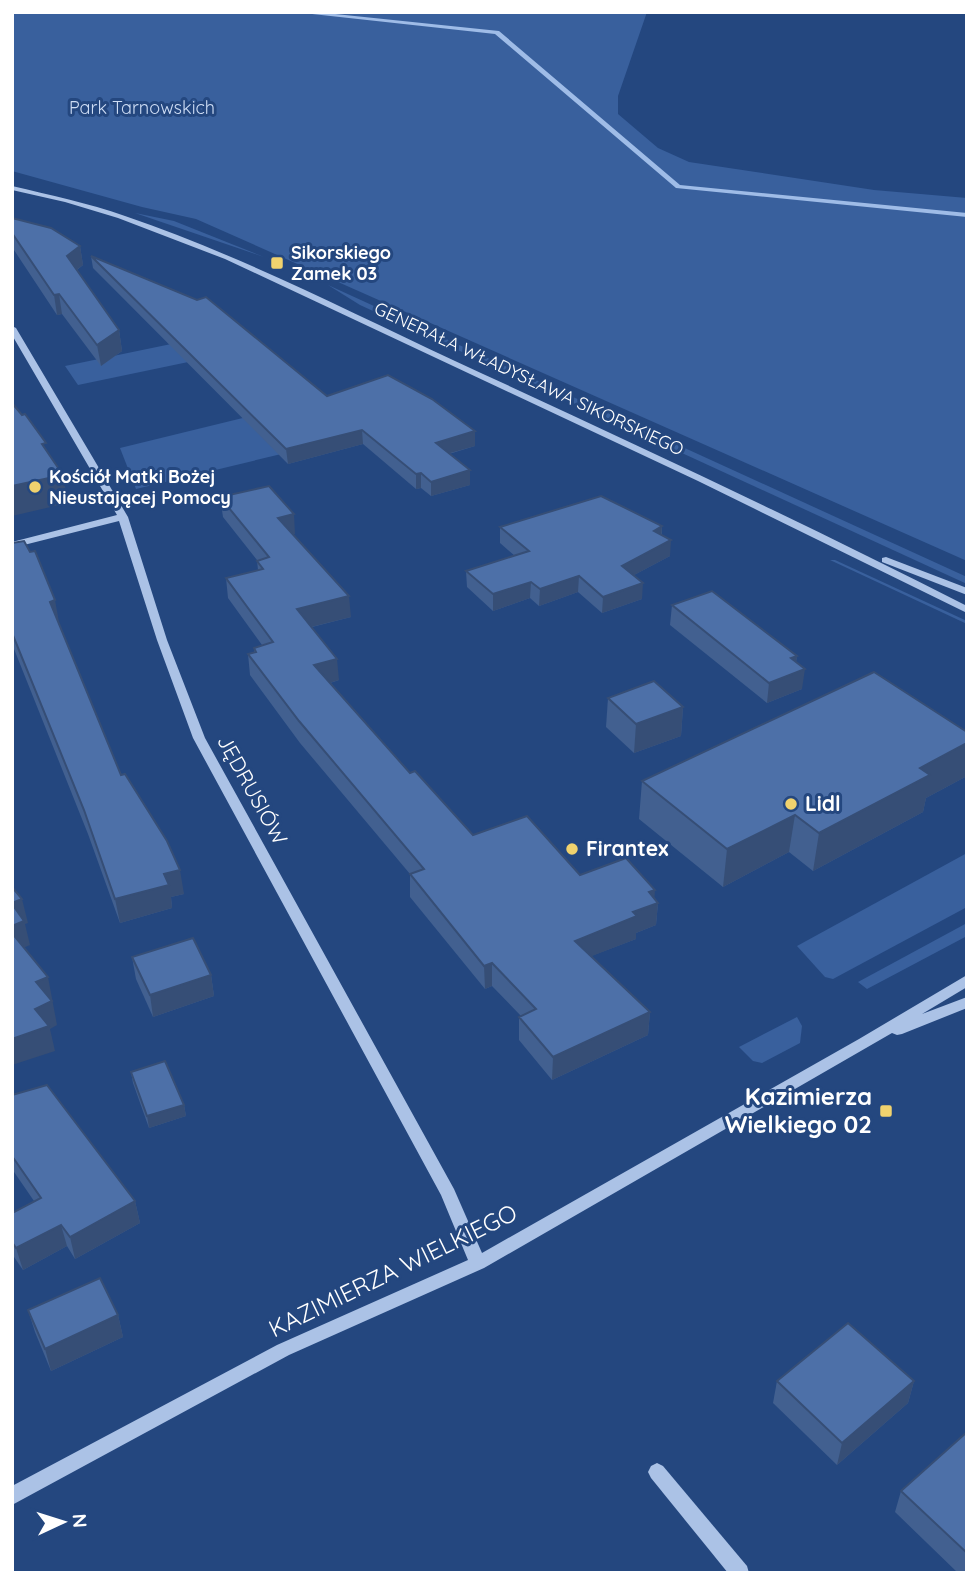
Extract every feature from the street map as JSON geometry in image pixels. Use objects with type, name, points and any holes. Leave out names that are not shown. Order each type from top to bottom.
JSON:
[{"type":"street","name":"GENERAŁA WŁADYSŁAWA SIKORSKIEGO","points":[[12,188],[48,195],[152,228],[264,276],[830,539],[967,610]]},
{"type":"street","name":"JĘDRUSIÓW","points":[[12,328],[123,517],[162,640],[199,738],[448,1194],[478,1263]]},
{"type":"street","points":[[12,545],[123,517]]},
{"type":"street","name":"GENERAŁA WŁADYSŁAWA SIKORSKIEGO","points":[[830,539],[967,592]]},
{"type":"street","name":"KAZIMIERZA WIELKIEGO","points":[[12,1496],[284,1350],[478,1263],[864,1043],[967,980]]},
{"type":"street","name":"KAZIMIERZA WIELKIEGO","points":[[864,1043],[967,1002]]},
{"type":"street","points":[[657,1472],[740,1573]]},
{"type":"green space","name":"Park Tarnowskich","points":[[12,12],[647,12],[618,96],[618,114],[658,148],[689,162],[874,190],[967,198],[967,561],[196,219],[12,171]]},
{"type":"green space","points":[[135,213],[174,221],[264,257]]},
{"type":"green space","points":[[328,285],[967,577],[967,584],[360,305]]},
{"type":"green space","points":[[176,343],[193,361],[78,385],[65,366]]},
{"type":"green space","points":[[255,415],[294,451],[136,489],[120,448]]},
{"type":"green space","points":[[830,560],[967,621],[967,624]]},
{"type":"green space","points":[[967,853],[967,907],[833,979],[825,977],[797,946]]},
{"type":"green space","points":[[967,923],[967,936],[867,989],[858,982]]},
{"type":"green space","points":[[797,1017],[802,1026],[800,1043],[762,1063],[753,1061],[739,1047]]},
{"type":"building","points":[[12,218],[51,228],[80,246],[67,256],[119,330],[97,345],[59,294],[54,295],[12,233]]},
{"type":"building","points":[[91,256],[197,300],[206,297],[327,396],[388,375],[432,399],[475,431],[436,443],[470,470],[431,482],[421,473],[416,474],[362,430],[286,449]]},
{"type":"building","points":[[12,403],[22,415],[25,414],[46,443],[42,444],[63,475],[12,486]]},
{"type":"building","points":[[269,486],[294,514],[278,518],[349,596],[297,609],[337,659],[314,665],[410,773],[415,771],[473,835],[527,816],[580,875],[626,858],[655,890],[649,892],[658,903],[633,912],[637,916],[575,941],[650,1012],[553,1057],[519,1017],[536,1009],[492,963],[484,966],[410,874],[424,869],[299,721],[248,654],[256,652],[254,648],[273,642],[226,578],[263,569],[257,561],[269,557],[220,497]]},
{"type":"building","points":[[601,496],[662,526],[654,531],[671,540],[622,566],[643,583],[603,597],[579,576],[540,589],[531,582],[493,594],[466,571],[529,551],[500,527]]},
{"type":"building","points":[[24,541],[30,552],[35,551],[55,600],[50,602],[121,775],[125,774],[167,841],[180,870],[164,874],[169,885],[115,899],[84,810],[12,633],[12,543]]},
{"type":"building","points":[[712,591],[797,656],[791,658],[805,669],[769,683],[672,605]]},
{"type":"building","name":"Lidl","points":[[874,672],[967,732],[967,743],[920,768],[930,775],[819,833],[795,815],[727,849],[642,781]]},
{"type":"building","points":[[654,681],[683,707],[636,724],[608,698]]},
{"type":"building","points":[[12,887],[22,899],[12,903]]},
{"type":"building","points":[[12,904],[24,921],[12,926]]},
{"type":"building","points":[[12,933],[48,977],[36,982],[52,1001],[35,1009],[49,1026],[12,1039]]},
{"type":"building","points":[[193,938],[211,975],[150,995],[132,957]]},
{"type":"building","points":[[165,1061],[184,1105],[147,1116],[131,1072]]},
{"type":"building","points":[[47,1085],[135,1201],[70,1237],[61,1225],[16,1248],[12,1242],[12,1213],[41,1198],[12,1156],[12,1095]]},
{"type":"building","points":[[100,1278],[118,1315],[45,1349],[28,1310]]},
{"type":"building","points":[[848,1323],[914,1381],[842,1443],[777,1381]]},
{"type":"building","points":[[967,1432],[967,1553],[901,1491]]},
{"type":"waterway","points":[[297,12],[497,32],[678,187],[967,215]]},
{"type":"place","name":"Sikorskiego Zamek 03","points":[[277,263]]},
{"type":"place","name":"Kościół Matki Bożej Nieustającej Pomocy","points":[[35,487]]},
{"type":"place","name":"Lidl","points":[[791,804]]},
{"type":"place","name":"Firantex","points":[[572,849]]},
{"type":"place","name":"Kazimierza Wielkiego 02","points":[[886,1111]]}]
